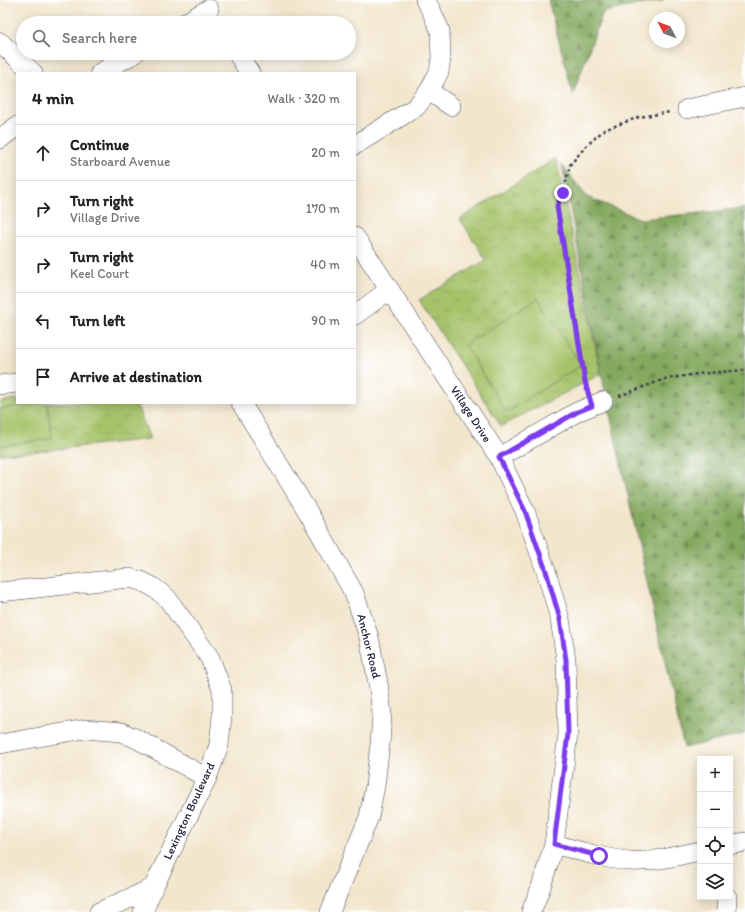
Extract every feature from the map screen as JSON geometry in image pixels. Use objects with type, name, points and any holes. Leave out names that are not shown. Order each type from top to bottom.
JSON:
[{"type":"street","points":[[356,144],[416,107],[429,91],[439,72],[442,44],[440,31],[425,0]]},
{"type":"street","points":[[200,16],[210,11]]},
{"type":"street","points":[[0,42],[16,57]]},
{"type":"street","points":[[20,60],[33,72]]},
{"type":"street","points":[[102,72],[123,60]]},
{"type":"street","points":[[242,60],[249,72]]},
{"type":"street","points":[[429,91],[451,106]]},
{"type":"street","points":[[687,109],[745,97]]},
{"type":"street","points":[[0,139],[16,127]]},
{"type":"street","name":"Village Drive","points":[[356,239],[499,457],[525,511],[546,571],[560,619],[566,660],[568,734],[554,844],[541,888],[531,912]]},
{"type":"street","points":[[356,314],[389,290]]},
{"type":"street","points":[[0,384],[16,383]]},
{"type":"street","name":"Anchor Road","points":[[241,404],[308,512],[354,593],[369,637],[378,684],[382,714],[380,744],[375,786],[369,816],[330,912]]},
{"type":"street","points":[[499,457],[577,412],[598,404]]},
{"type":"street","name":"Lexington Boulevard","points":[[0,592],[129,578],[141,581],[153,587],[167,598],[210,658],[222,690],[222,716],[219,744],[207,778],[153,888],[143,912]]},
{"type":"street","points":[[0,744],[85,729],[121,732],[137,739],[207,778]]},
{"type":"street","points":[[733,844],[745,842]]},
{"type":"street","points":[[554,844],[599,856],[630,861],[661,858],[697,851]]},
{"type":"street","points":[[99,912],[153,888]]},
{"type":"street","points":[[726,912],[727,900]]},
{"type":"path","points":[[687,109],[639,116],[604,130],[585,146],[570,165],[563,193],[557,206],[585,382],[598,404],[665,379],[697,374],[745,370]]},
{"type":"green space","points":[[548,0],[664,0],[603,12],[573,94]]},
{"type":"green space","points":[[556,158],[601,374],[501,426],[419,300],[486,260],[460,219]]},
{"type":"green space","points":[[562,165],[587,197],[641,219],[745,208],[745,734],[684,748],[606,397]]},
{"type":"green space","points":[[538,298],[581,365],[506,412],[465,345]]},
{"type":"green space","points":[[16,399],[16,404],[136,404],[150,439],[0,454],[0,402]]},
{"type":"green space","points":[[34,404],[47,404],[52,438],[0,446],[0,409]]},
{"type":"route","points":[[563,193],[557,206],[585,382],[592,406],[577,412],[499,457],[525,511],[546,571],[560,619],[566,660],[568,734],[565,768],[554,844],[599,856]]}]
